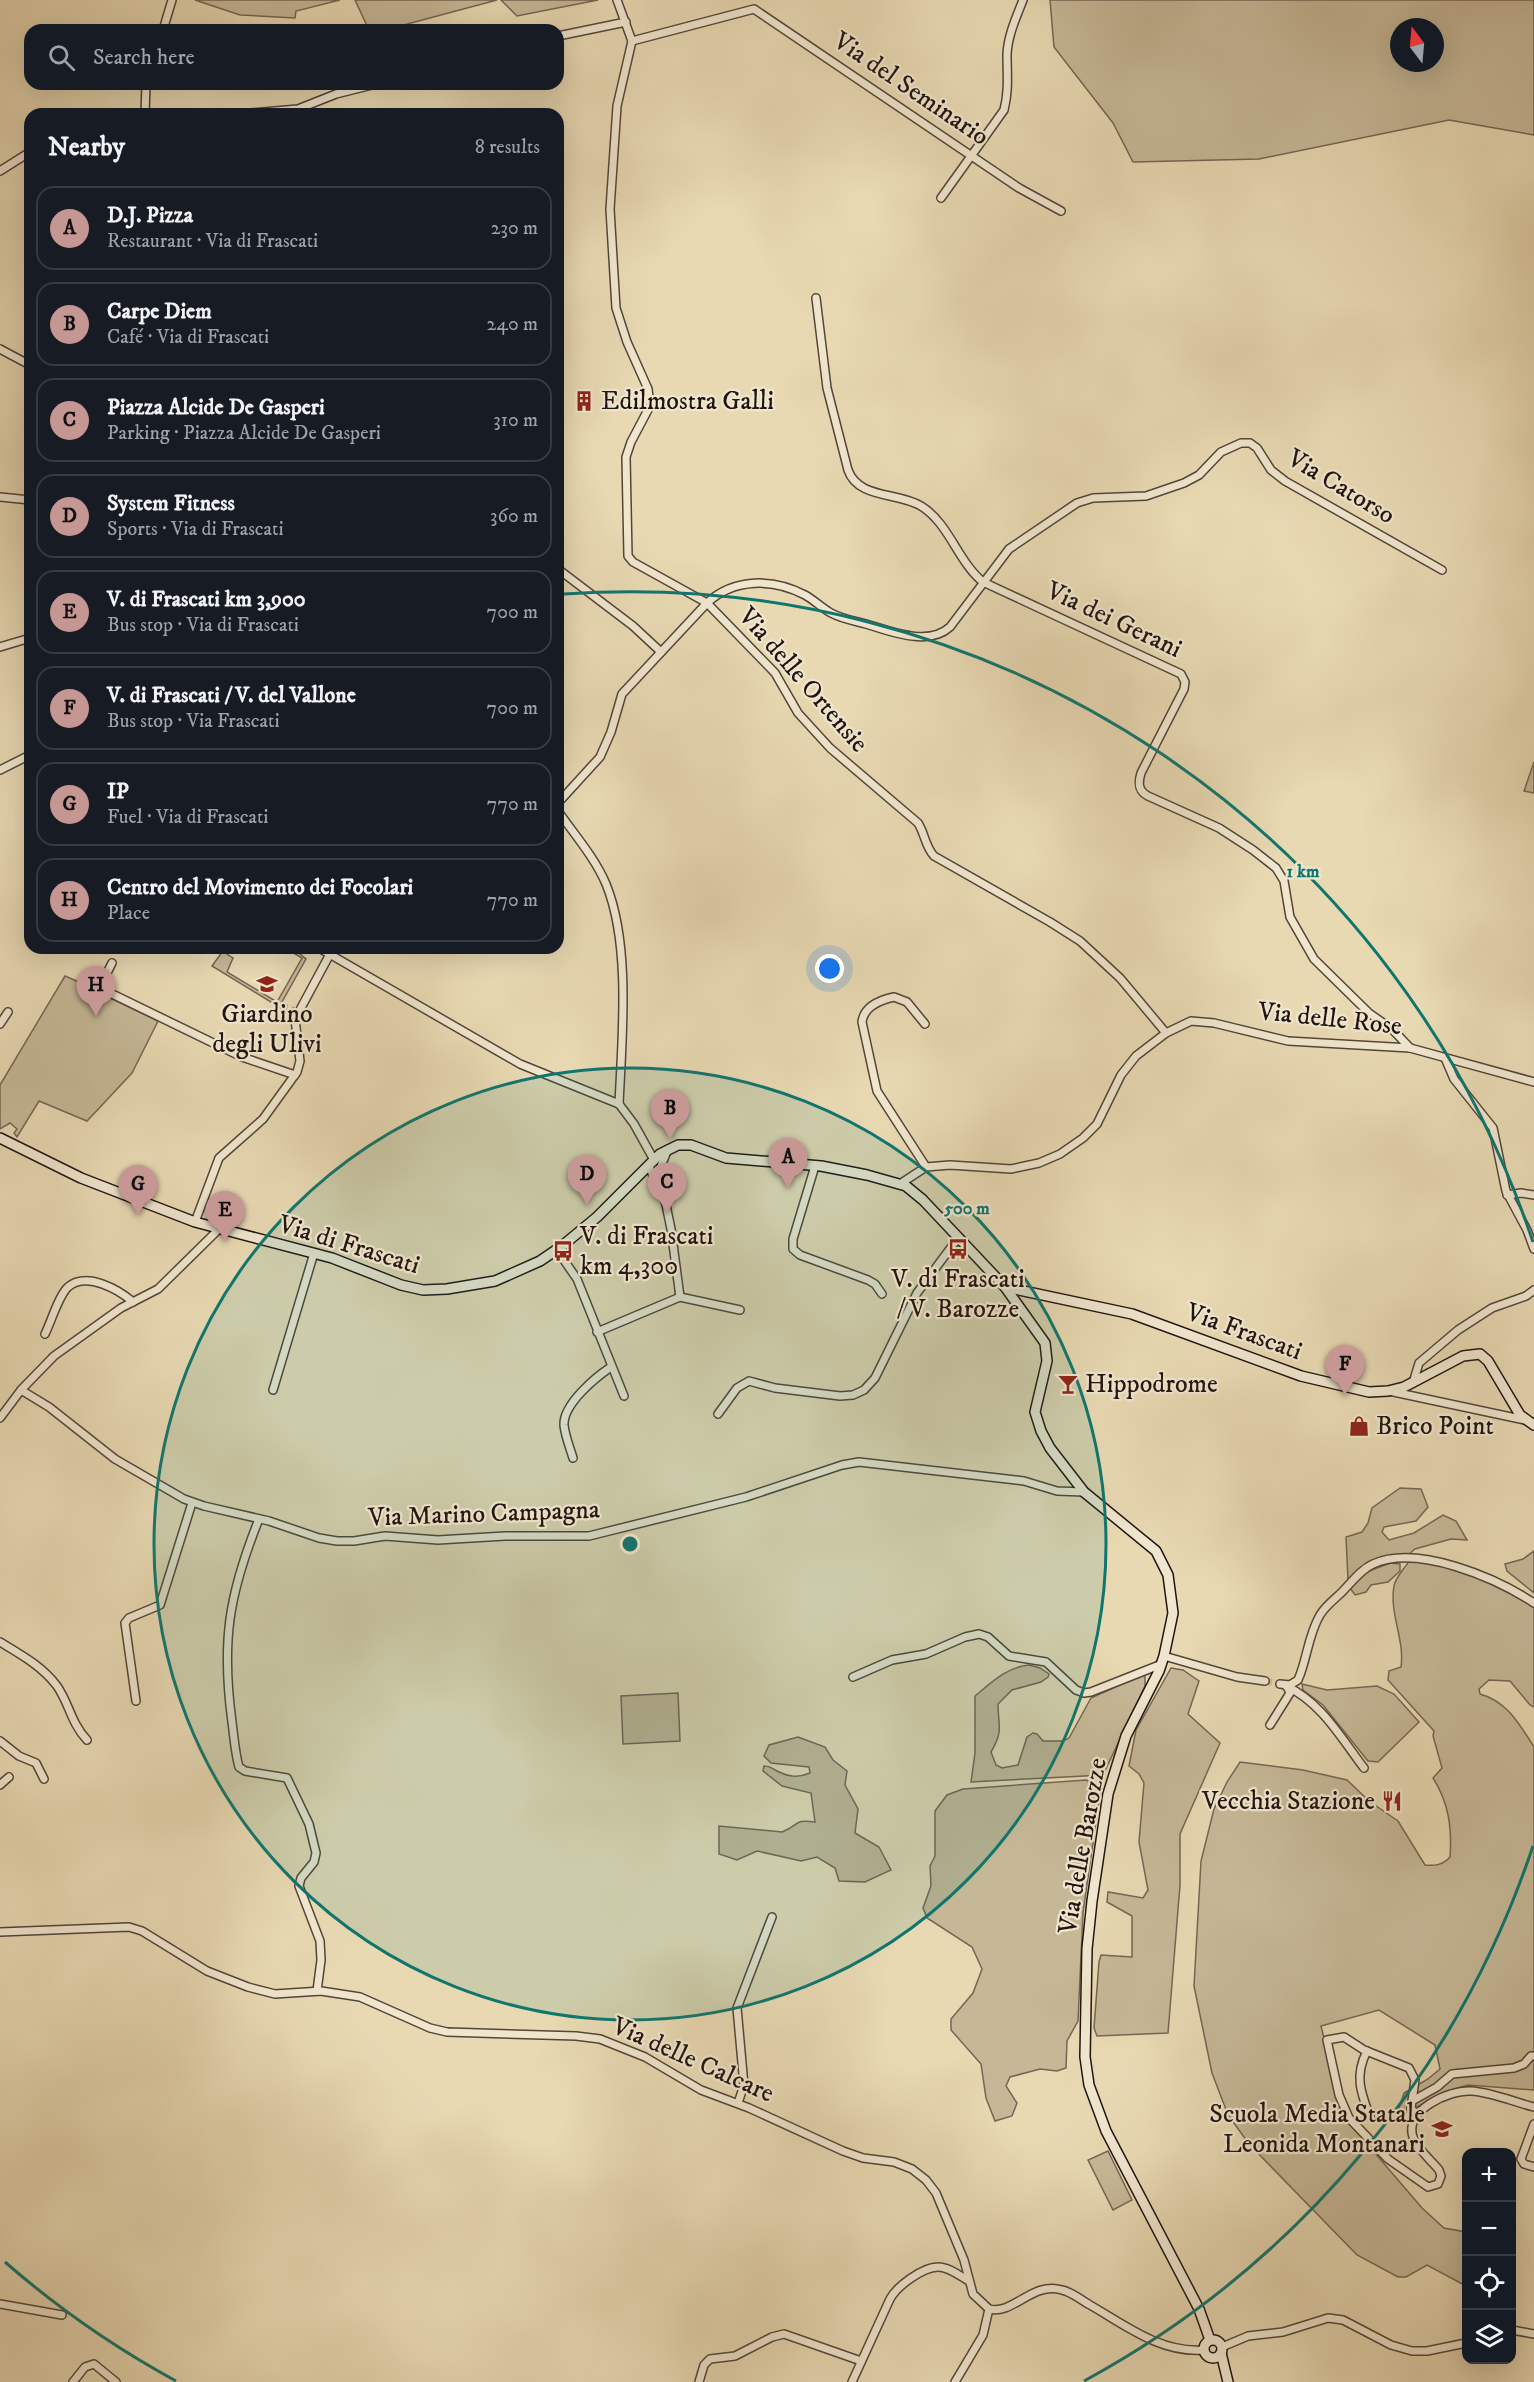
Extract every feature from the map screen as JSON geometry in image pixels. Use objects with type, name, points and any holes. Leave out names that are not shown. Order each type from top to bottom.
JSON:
[{"type":"main road","name":"Via di Frascati","points":[[0,1138],[81,1178],[195,1222],[352,1264],[405,1286],[436,1290],[482,1284],[506,1277],[530,1266],[557,1250],[597,1217],[668,1149],[688,1144],[723,1157],[815,1166],[867,1175],[900,1184],[915,1192],[1005,1287]]},
{"type":"main road","name":"Via Frascati","points":[[1005,1287],[1080,1305],[1132,1314],[1301,1376],[1363,1391],[1388,1391],[1413,1383],[1463,1356],[1480,1354],[1488,1360],[1525,1420],[1534,1425]]},
{"type":"main road","name":"Via delle Barozze","points":[[1005,1287],[1047,1348],[1047,1365],[1035,1409],[1041,1431],[1050,1448],[1084,1492],[1146,1542],[1163,1561],[1171,1586],[1173,1613],[1163,1660],[1126,1736],[1108,1794],[1088,1937],[1085,2057],[1089,2085],[1106,2131],[1204,2319],[1228,2379]]},
{"type":"main road","points":[[1205,2344],[1217,2348],[1207,2356],[1203,2350],[1205,2344]]},
{"type":"street","points":[[165,24],[172,0]]},
{"type":"street","points":[[617,0],[632,40]]},
{"type":"street","points":[[941,198],[1004,110],[1007,98],[1007,52],[1010,32],[1023,0]]},
{"type":"street","name":"Via del Seminario","points":[[632,40],[754,9],[1019,188],[1061,211]]},
{"type":"street","points":[[564,35],[627,22]]},
{"type":"street","name":"Via delle Ortensie","points":[[632,40],[617,106],[610,188],[615,302],[627,342],[651,398],[649,408],[626,454],[627,553],[633,562],[707,603],[777,675],[798,713],[830,748],[918,823],[925,844],[934,856],[1080,941],[1120,978],[1166,1033]]},
{"type":"street","points":[[145,108],[146,90]]},
{"type":"street","points":[[306,108],[336,94],[352,90]]},
{"type":"street","points":[[0,171],[24,156]]},
{"type":"street","name":"Via dei Gerani","points":[[816,298],[829,397],[851,478],[862,487],[923,507],[983,582],[1181,674],[1185,681],[1184,689],[1141,773],[1140,789],[1154,799],[1223,830],[1276,868],[1284,881],[1290,917],[1314,959],[1369,1013],[1393,1030],[1410,1048]]},
{"type":"street","points":[[0,349],[24,362]]},
{"type":"street","name":"Via Catorso","points":[[564,796],[600,757],[611,732],[622,694],[707,603],[720,593],[749,584],[766,583],[798,591],[838,616],[901,634],[929,636],[947,630],[1011,547],[1071,506],[1093,498],[1146,496],[1184,483],[1199,475],[1221,452],[1236,444],[1244,442],[1257,448],[1267,465],[1281,479],[1442,570]]},
{"type":"street","points":[[0,497],[24,499]]},
{"type":"street","points":[[564,574],[633,626],[661,652]]},
{"type":"street","points":[[0,647],[24,640]]},
{"type":"street","points":[[0,770],[24,758]]},
{"type":"street","points":[[564,820],[599,870],[613,907],[622,979],[619,1104]]},
{"type":"street","points":[[195,1222],[215,1165],[221,1155],[262,1119],[296,1075],[300,1066],[295,1019],[330,954],[520,1064],[619,1104],[656,1161],[672,1239],[680,1297]]},
{"type":"street","points":[[112,963],[102,983],[104,990],[242,1057],[296,1075]]},
{"type":"street","points":[[900,1184],[926,1167],[877,1091],[862,1022],[868,1008],[894,997],[909,1004],[925,1024]]},
{"type":"street","points":[[0,1024],[8,1012]]},
{"type":"street","name":"Via delle Rose","points":[[926,1167],[944,1165],[1011,1169],[1039,1163],[1060,1154],[1083,1138],[1097,1124],[1121,1075],[1132,1061],[1166,1033],[1182,1024],[1196,1020],[1296,1042],[1410,1048],[1534,1082]]},
{"type":"street","points":[[1446,1058],[1454,1079],[1488,1119],[1494,1131],[1507,1195],[1527,1230],[1534,1249]]},
{"type":"street","points":[[654,1178],[656,1161]]},
{"type":"street","points":[[815,1166],[793,1249],[800,1255],[870,1281],[882,1294]]},
{"type":"street","points":[[641,1175],[654,1178],[662,1187]]},
{"type":"street","points":[[1507,1195],[1521,1193],[1534,1195]]},
{"type":"street","points":[[0,1418],[21,1390],[60,1351],[113,1313],[162,1285],[218,1230]]},
{"type":"street","points":[[718,1414],[737,1388],[749,1381],[775,1388],[840,1396],[853,1395],[866,1389],[875,1377],[917,1293],[958,1238]]},
{"type":"street","points":[[557,1250],[577,1279],[624,1396]]},
{"type":"street","points":[[273,1390],[314,1253]]},
{"type":"street","points":[[45,1334],[66,1290],[75,1284],[101,1284],[117,1290],[133,1302]]},
{"type":"street","points":[[1413,1383],[1421,1361],[1458,1330],[1489,1309],[1526,1296],[1534,1290]]},
{"type":"street","points":[[597,1332],[680,1297],[740,1310]]},
{"type":"street","points":[[573,1458],[565,1429],[565,1417],[586,1387],[611,1366]]},
{"type":"street","name":"Via Marino Campagna","points":[[21,1390],[49,1407],[131,1469],[192,1503],[337,1541],[385,1536],[434,1540],[512,1536],[585,1536],[746,1497],[842,1465],[863,1462],[1024,1480],[1057,1491],[1084,1492]]},
{"type":"street","points":[[1388,1391],[1525,1420]]},
{"type":"street","points":[[136,1701],[125,1623],[129,1618],[160,1605],[192,1503]]},
{"type":"street","points":[[259,1519],[238,1574],[230,1613],[227,1665],[230,1705],[239,1767],[245,1771],[287,1778],[310,1827],[316,1857],[301,1878],[299,1886],[320,1941],[321,1964],[317,1991]]},
{"type":"street","points":[[1283,1685],[1293,1684],[1298,1680],[1315,1625],[1324,1610],[1358,1575],[1377,1563],[1414,1559],[1442,1563],[1492,1580],[1534,1603]]},
{"type":"street","points":[[853,1677],[892,1660],[926,1654],[977,1634],[988,1637],[1009,1656],[1046,1662],[1076,1690],[1082,1692],[1096,1690],[1163,1660],[1265,1681]]},
{"type":"street","points":[[0,1642],[32,1662],[55,1684],[73,1721],[87,1740]]},
{"type":"street","points":[[1270,1725],[1290,1693],[1283,1685]]},
{"type":"street","points":[[1283,1685],[1296,1690],[1319,1710],[1364,1768]]},
{"type":"street","points":[[0,1741],[19,1756],[36,1763],[44,1779]]},
{"type":"street","points":[[0,1785],[9,1777]]},
{"type":"street","points":[[738,2103],[744,2085],[737,2008],[772,1917]]},
{"type":"street","name":"Via delle Calcare","points":[[0,1932],[129,1928],[142,1931],[211,1973],[273,1994],[317,1991],[365,1998],[430,2028],[447,2032],[576,2036],[600,2039],[645,2057],[701,2090],[738,2103],[843,2151],[863,2158],[894,2162],[919,2173],[936,2193],[964,2260],[975,2297],[989,2309]]},
{"type":"street","points":[[1417,2114],[1411,2109],[1416,2080],[1412,2071],[1399,2063],[1367,2051],[1344,2037],[1331,2038],[1326,2042],[1345,2112],[1350,2121],[1388,2159],[1425,2186],[1433,2187],[1440,2182],[1441,2172],[1413,2137],[1412,2124],[1417,2114],[1438,2100],[1462,2091],[1474,2091],[1534,2107]]},
{"type":"street","points":[[1367,2051],[1359,2066],[1361,2093],[1370,2117]]},
{"type":"street","points":[[1412,2101],[1437,2087],[1452,2074],[1514,2068],[1521,2066],[1531,2056],[1534,2056]]},
{"type":"street","points":[[1534,2124],[1521,2158],[1524,2164],[1534,2167]]},
{"type":"street","points":[[852,2382],[891,2296],[900,2286],[921,2273],[938,2267],[969,2281]]},
{"type":"street","points":[[955,2382],[982,2335],[989,2309],[1004,2309],[1041,2290],[1062,2289],[1154,2341],[1182,2349],[1203,2350]]},
{"type":"street","points":[[0,2304],[63,2315]]},
{"type":"street","points":[[1217,2348],[1248,2336],[1283,2332],[1328,2318],[1343,2320],[1391,2345],[1412,2350],[1432,2350],[1462,2344]]},
{"type":"street","points":[[1516,2331],[1534,2334]]},
{"type":"street","points":[[699,2382],[704,2365],[710,2359],[735,2356],[772,2337],[784,2334],[861,2361]]},
{"type":"street","points":[[73,2382],[85,2367],[94,2364],[116,2382]]},
{"type":"shaded area","points":[[195,0],[340,0],[296,11],[295,18],[240,15]]},
{"type":"shaded area","points":[[355,0],[497,0],[407,24],[366,24]]},
{"type":"shaded area","points":[[501,0],[598,0],[517,16]]},
{"type":"shaded area","points":[[1050,0],[1534,0],[1534,135],[1449,120],[1259,159],[1133,162],[1113,123],[1054,47]]},
{"type":"shaded area","points":[[1534,762],[1534,793],[1524,791]]},
{"type":"shaded area","points":[[221,954],[227,954],[233,958],[227,972],[277,1002],[302,958],[295,954],[300,954],[306,959],[282,1002],[291,1012],[293,1008],[295,1009],[294,1014],[284,1010],[212,966]]},
{"type":"shaded area","points":[[65,976],[100,991],[99,996],[108,997],[158,1021],[132,1073],[87,1121],[39,1101],[17,1137],[14,1133],[17,1129],[10,1123],[0,1129],[0,1085]]},
{"type":"shaded area","points":[[1400,1488],[1421,1489],[1428,1507],[1416,1521],[1384,1527],[1382,1532],[1389,1540],[1414,1533],[1443,1515],[1456,1521],[1467,1540],[1451,1539],[1415,1549],[1407,1556],[1374,1561],[1348,1579],[1346,1537],[1362,1532],[1368,1523],[1372,1508]]},
{"type":"shaded area","points":[[1534,1551],[1534,1593],[1507,1571],[1505,1564],[1523,1559]]},
{"type":"shaded area","points":[[1409,1561],[1442,1566],[1475,1576],[1534,1607],[1534,1707],[1510,1681],[1489,1680],[1479,1689],[1480,1694],[1498,1702],[1512,1715],[1534,1747],[1534,2090],[1468,2085],[1444,2092],[1406,2113],[1399,2108],[1404,2093],[1440,2069],[1435,2045],[1379,2010],[1321,2026],[1344,2117],[1422,2208],[1444,2228],[1462,2231],[1462,2284],[1427,2265],[1406,2277],[1398,2277],[1357,2255],[1249,2144],[1228,2115],[1212,2073],[1194,1986],[1201,1861],[1214,1809],[1240,1762],[1303,1770],[1347,1780],[1369,1801],[1398,1821],[1425,1865],[1439,1864],[1450,1857],[1446,1806],[1433,1778],[1442,1768],[1433,1736],[1434,1731],[1388,1680],[1389,1671],[1401,1667],[1402,1657],[1393,1596],[1396,1580]]},
{"type":"shaded area","points":[[1390,1563],[1400,1564],[1400,1571],[1388,1582],[1371,1585],[1366,1592],[1355,1595],[1350,1588],[1364,1573]]},
{"type":"shaded area","points":[[1029,1665],[1049,1674],[1041,1682],[1012,1690],[998,1704],[999,1733],[991,1752],[996,1765],[1002,1768],[1018,1765],[1027,1737],[1033,1733],[1043,1741],[1063,1741],[1069,1738],[1091,1698],[1142,1675],[1145,1677],[1145,1686],[1103,1775],[971,1782],[975,1753],[975,1696],[1007,1672]]},
{"type":"shaded area","points":[[1171,1668],[1183,1670],[1199,1681],[1188,1714],[1220,1743],[1180,1834],[1180,1885],[1168,2033],[1097,2036],[1094,2028],[1101,1955],[1132,1957],[1132,1916],[1107,1902],[1108,1892],[1143,1898],[1148,1890],[1139,1842],[1144,1783],[1139,1774],[1129,1766],[1136,1730]]},
{"type":"shaded area","points":[[1302,1684],[1327,1690],[1377,1686],[1394,1694],[1419,1722],[1378,1762],[1368,1761],[1323,1705],[1303,1690]]},
{"type":"shaded area","points":[[678,1693],[680,1741],[623,1744],[621,1696]]},
{"type":"shaded area","points":[[798,1737],[825,1747],[833,1760],[847,1771],[845,1785],[858,1809],[855,1833],[879,1847],[891,1870],[865,1882],[839,1881],[835,1868],[817,1857],[801,1861],[757,1851],[737,1860],[719,1854],[719,1826],[782,1832],[800,1822],[815,1822],[811,1793],[782,1786],[763,1771],[766,1766],[790,1776],[810,1773],[809,1767],[771,1763],[764,1756],[769,1745]]},
{"type":"shaded area","points":[[1086,1780],[1099,1786],[1100,1794],[1083,1913],[1078,2021],[1067,2041],[1066,2068],[1057,2071],[1040,2069],[1010,2077],[1006,2086],[1017,2103],[1012,2116],[995,2121],[986,2098],[981,2064],[951,2030],[951,2019],[973,1993],[982,1969],[972,1947],[927,1918],[923,1908],[931,1886],[930,1866],[935,1856],[935,1811],[947,1795],[963,1789]]},
{"type":"shaded area","points":[[1108,2151],[1132,2200],[1113,2210],[1088,2160]]},
{"type":"tunnel","points":[[1265,1681],[1280,1684]]},
{"type":"place","name":"Edilmostra Galli","points":[[584,401]]},
{"type":"place","name":"Giardino degli Ulivi","points":[[267,984]]},
{"type":"place","name":"Centro del Movimento dei Focolari","points":[[96,1016]]},
{"type":"place","name":"Carpe Diem","points":[[670,1139]]},
{"type":"place","name":"D.J. Pizza","points":[[788,1188]]},
{"type":"place","name":"System Fitness","points":[[587,1205]]},
{"type":"place","name":"Piazza Alcide De Gasperi","points":[[667,1213]]},
{"type":"place","name":"IP","points":[[138,1215]]},
{"type":"place","name":"V. di Frascati km 3,900","points":[[225,1241]]},
{"type":"place","name":"V. di Frascati / V. Barozze","points":[[958,1249]]},
{"type":"place","name":"V. di Frascati km 4,300","points":[[563,1251]]},
{"type":"place","name":"Hippodrome","points":[[1068,1384]]},
{"type":"place","name":"V. di Frascati / V. del Vallone","points":[[1345,1395]]},
{"type":"place","name":"Brico Point","points":[[1359,1426]]},
{"type":"place","name":"Vecchia Stazione","points":[[1392,1801]]},
{"type":"place","name":"Scuola Media Statale Leonida Montanari","points":[[1442,2129]]}]
